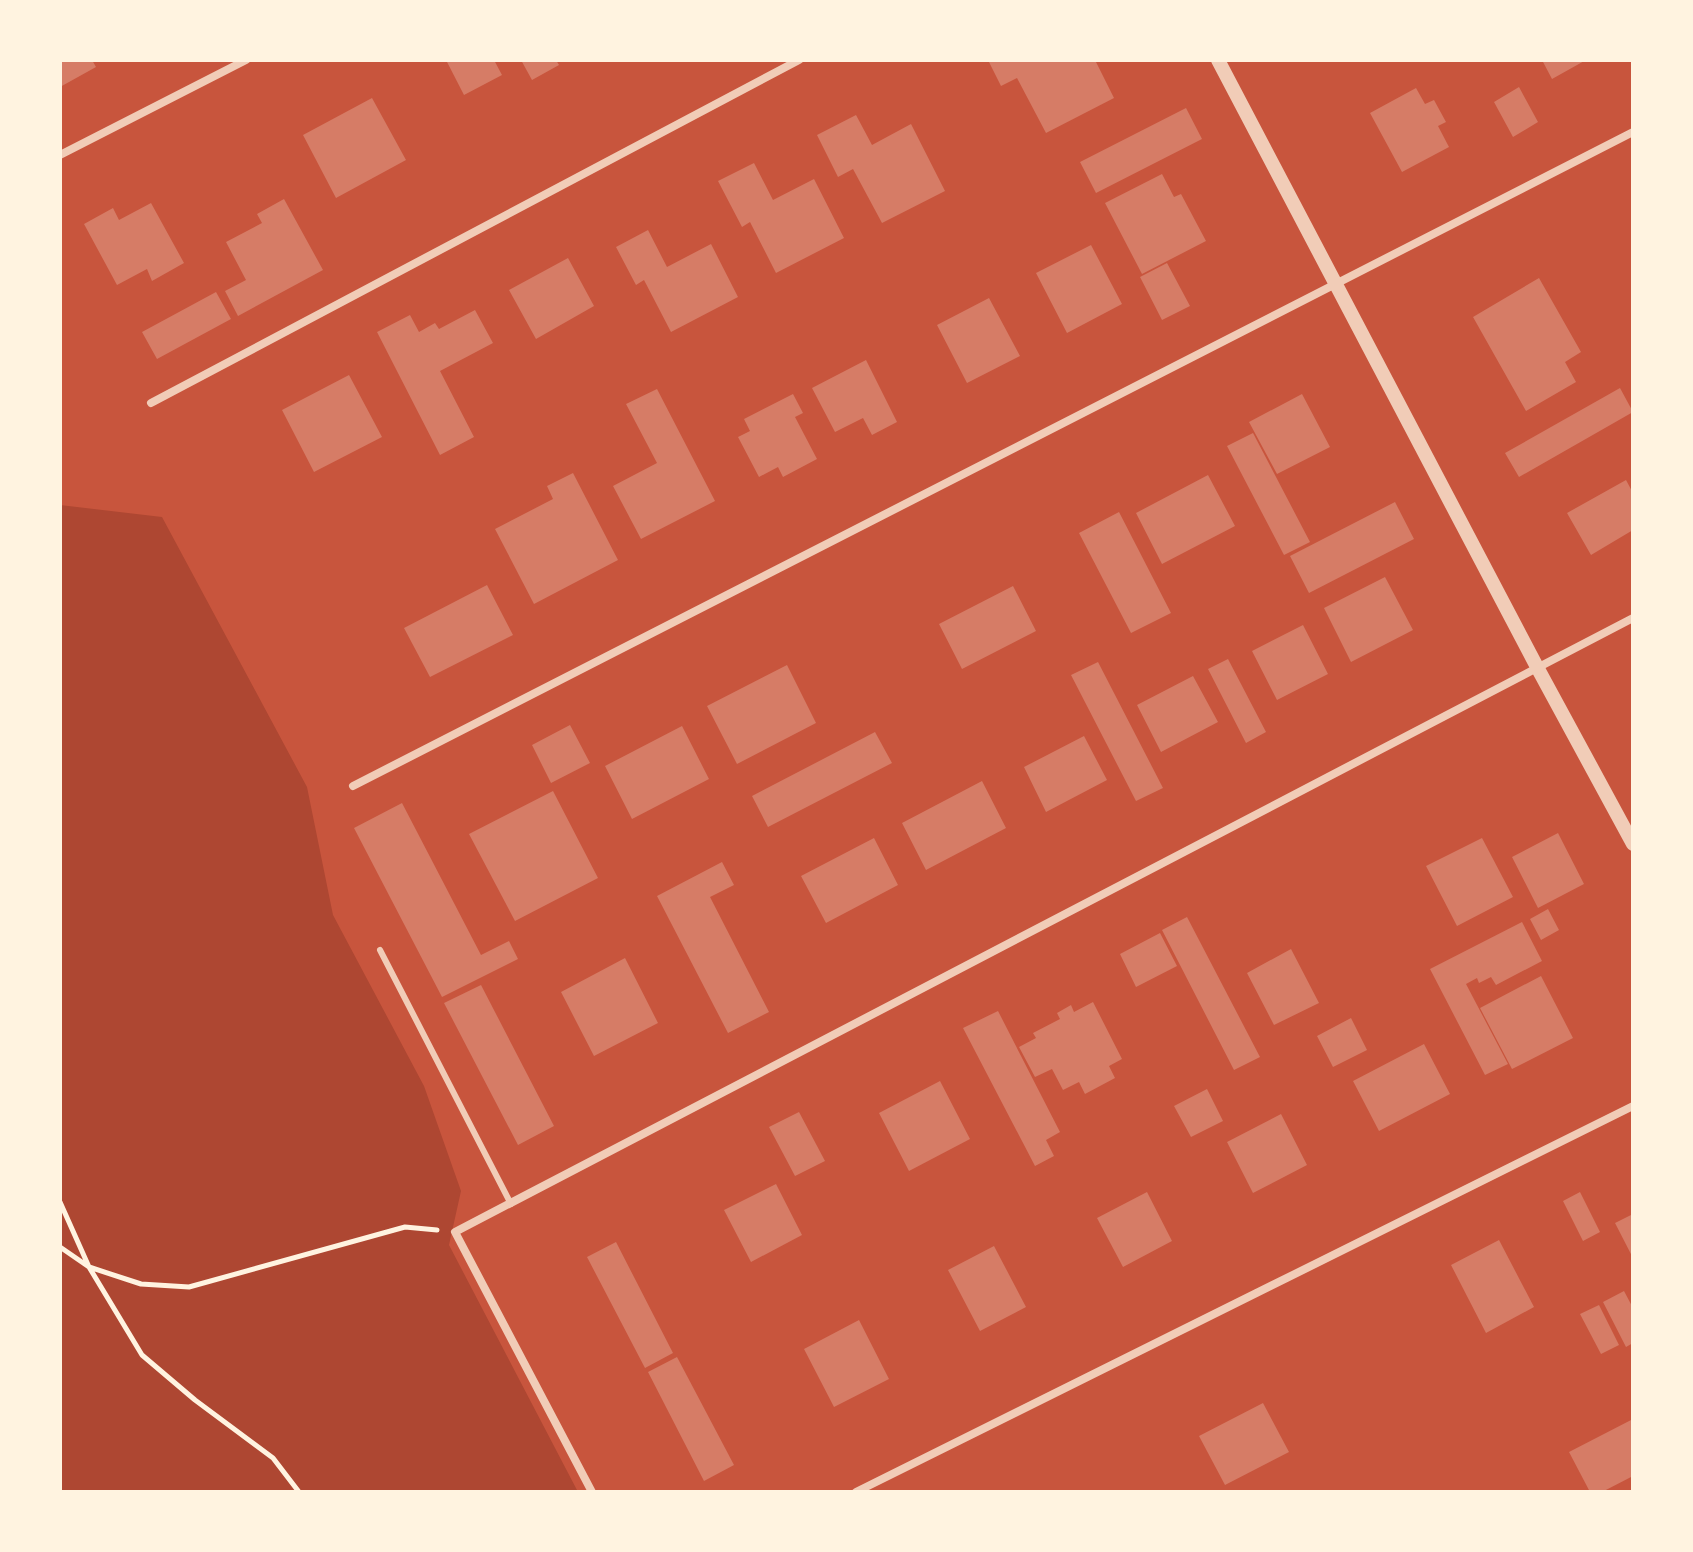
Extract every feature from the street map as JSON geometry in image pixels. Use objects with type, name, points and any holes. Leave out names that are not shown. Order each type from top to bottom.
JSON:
[{"type":"street","points":[[60,155],[246,60]]},
{"type":"street","points":[[151,403],[799,60]]},
{"type":"street","points":[[1218,60],[1633,844]]},
{"type":"street","points":[[353,786],[1633,132]]},
{"type":"street","points":[[592,1492],[455,1232],[1633,618]]},
{"type":"street","points":[[856,1492],[1633,1106]]},
{"type":"lane","points":[[380,950],[511,1204]]},
{"type":"path","points":[[60,1202],[89,1267],[142,1355],[195,1400],[273,1458],[299,1492]]},
{"type":"path","points":[[60,1247],[89,1267],[141,1284],[189,1287],[405,1227],[455,1232]]},
{"type":"shaded area","points":[[60,505],[162,517],[307,787],[333,915],[424,1086],[461,1191],[449,1245],[578,1492],[60,1492]]},
{"type":"building","points":[[60,60],[92,60],[96,67],[60,87]]},
{"type":"building","points":[[446,60],[494,60],[502,75],[464,95]]},
{"type":"building","points":[[521,60],[556,60],[559,65],[532,80]]},
{"type":"building","points":[[988,60],[1095,60],[1114,98],[1046,133],[1017,78],[1001,86]]},
{"type":"building","points":[[1542,60],[1586,60],[1552,79]]},
{"type":"building","points":[[1519,87],[1538,122],[1513,137],[1494,102]]},
{"type":"building","points":[[1416,88],[1425,104],[1434,100],[1446,122],[1438,126],[1449,147],[1402,172],[1370,113]]},
{"type":"building","points":[[372,98],[406,160],[336,198],[303,135]]},
{"type":"building","points":[[1186,108],[1202,139],[1096,193],[1080,162]]},
{"type":"building","points":[[856,115],[872,145],[911,124],[945,191],[882,223],[853,169],[838,177],[817,135]]},
{"type":"building","points":[[754,163],[773,200],[814,179],[844,238],[776,273],[750,222],[742,227],[718,181]]},
{"type":"building","points":[[1162,174],[1174,197],[1181,194],[1206,241],[1142,274],[1105,203]]},
{"type":"building","points":[[284,199],[323,270],[238,316],[225,291],[246,280],[226,242],[262,223],[257,214]]},
{"type":"building","points":[[151,203],[184,263],[152,281],[147,269],[117,285],[84,224],[113,208],[119,220]]},
{"type":"building","points":[[648,230],[667,267],[711,244],[738,297],[671,332],[644,280],[636,285],[616,247]]},
{"type":"building","points":[[1091,245],[1122,304],[1067,333],[1036,273]]},
{"type":"building","points":[[568,258],[594,306],[536,339],[509,290]]},
{"type":"building","points":[[1167,263],[1190,306],[1162,320],[1140,277]]},
{"type":"building","points":[[1539,278],[1581,352],[1565,362],[1576,382],[1526,411],[1473,317]]},
{"type":"building","points":[[216,292],[231,319],[157,359],[142,332]]},
{"type":"building","points":[[989,298],[1020,356],[967,383],[937,325]]},
{"type":"building","points":[[475,310],[493,343],[440,371],[474,437],[440,455],[377,332],[410,315],[419,332],[435,323],[439,329]]},
{"type":"building","points":[[866,360],[897,422],[872,435],[863,418],[835,432],[812,388]]},
{"type":"building","points":[[349,375],[382,437],[314,472],[282,410]]},
{"type":"building","points":[[1620,388],[1633,412],[1519,477],[1505,453]]},
{"type":"building","points":[[657,389],[715,501],[641,539],[613,486],[657,463],[626,404]]},
{"type":"building","points":[[793,394],[803,413],[795,417],[817,459],[783,477],[778,467],[759,477],[738,437],[750,431],[744,419]]},
{"type":"building","points":[[1302,394],[1330,447],[1277,474],[1249,422]]},
{"type":"building","points":[[1253,433],[1310,542],[1284,555],[1227,446]]},
{"type":"building","points":[[573,473],[618,560],[534,604],[495,529],[553,499],[547,486]]},
{"type":"building","points":[[1208,475],[1235,526],[1162,564],[1136,513]]},
{"type":"building","points":[[1626,480],[1633,493],[1633,530],[1591,555],[1567,513]]},
{"type":"building","points":[[1395,502],[1414,539],[1309,593],[1290,556]]},
{"type":"building","points":[[1119,512],[1171,613],[1131,633],[1079,533]]},
{"type":"building","points":[[1385,577],[1413,630],[1351,662],[1324,608]]},
{"type":"building","points":[[487,585],[513,635],[430,677],[404,628]]},
{"type":"building","points":[[1013,586],[1036,631],[962,669],[939,624]]},
{"type":"building","points":[[1303,625],[1328,674],[1277,700],[1252,651]]},
{"type":"building","points":[[1228,659],[1266,732],[1246,743],[1208,669]]},
{"type":"building","points":[[1098,662],[1163,788],[1136,801],[1071,675]]},
{"type":"building","points":[[787,665],[816,723],[737,764],[707,706]]},
{"type":"building","points":[[1193,676],[1218,722],[1161,752],[1137,705]]},
{"type":"building","points":[[570,725],[590,763],[551,783],[532,745]]},
{"type":"building","points":[[682,726],[709,779],[632,819],[605,766]]},
{"type":"building","points":[[875,732],[892,763],[768,827],[752,796]]},
{"type":"building","points":[[1084,736],[1107,780],[1046,812],[1024,767]]},
{"type":"building","points":[[982,781],[1006,828],[926,870],[902,823]]},
{"type":"building","points":[[553,791],[598,878],[515,921],[469,834]]},
{"type":"building","points":[[402,803],[481,955],[509,941],[518,959],[442,997],[354,828]]},
{"type":"building","points":[[1558,833],[1584,884],[1538,908],[1512,857]]},
{"type":"building","points":[[874,838],[898,885],[826,923],[801,876]]},
{"type":"building","points":[[1482,838],[1513,897],[1457,926],[1426,866]]},
{"type":"building","points":[[722,862],[734,885],[710,897],[769,1012],[728,1033],[657,896]]},
{"type":"building","points":[[1548,909],[1559,930],[1541,940],[1530,919]]},
{"type":"building","points":[[1187,917],[1260,1057],[1234,1070],[1162,930]]},
{"type":"building","points":[[1522,922],[1542,961],[1496,985],[1491,977],[1479,983],[1477,978],[1466,984],[1508,1064],[1485,1075],[1430,969]]},
{"type":"building","points":[[1160,933],[1177,966],[1136,987],[1120,954]]},
{"type":"building","points":[[1291,949],[1319,1003],[1274,1025],[1247,973]]},
{"type":"building","points":[[625,958],[658,1023],[594,1056],[561,992]]},
{"type":"building","points":[[1541,976],[1573,1038],[1512,1069],[1480,1008]]},
{"type":"building","points":[[481,985],[554,1126],[518,1145],[444,1003]]},
{"type":"building","points":[[1093,1002],[1122,1059],[1109,1066],[1115,1078],[1085,1094],[1079,1082],[1063,1090],[1052,1069],[1035,1077],[1019,1047],[1036,1038],[1033,1033],[1060,1019],[1057,1013],[1071,1005],[1074,1012]]},
{"type":"building","points":[[998,1011],[1060,1132],[1046,1140],[1054,1156],[1035,1166],[963,1028]]},
{"type":"building","points":[[1351,1018],[1367,1050],[1333,1067],[1317,1036]]},
{"type":"building","points":[[1424,1044],[1450,1094],[1379,1131],[1353,1081]]},
{"type":"building","points":[[940,1081],[970,1139],[909,1171],[879,1113]]},
{"type":"building","points":[[1207,1089],[1223,1121],[1191,1137],[1174,1106]]},
{"type":"building","points":[[799,1112],[825,1161],[795,1176],[769,1127]]},
{"type":"building","points":[[1281,1114],[1307,1165],[1253,1193],[1227,1142]]},
{"type":"building","points":[[776,1184],[802,1235],[751,1262],[724,1210]]},
{"type":"building","points":[[1147,1192],[1172,1241],[1123,1267],[1097,1218]]},
{"type":"building","points":[[1580,1192],[1600,1232],[1583,1241],[1563,1201]]},
{"type":"building","points":[[1633,1214],[1633,1258],[1615,1223]]},
{"type":"building","points":[[1499,1240],[1534,1307],[1486,1333],[1451,1265]]},
{"type":"building","points":[[616,1242],[673,1353],[645,1368],[587,1257]]},
{"type":"building","points":[[994,1246],[1026,1307],[980,1331],[948,1270]]},
{"type":"building","points":[[1624,1291],[1633,1308],[1633,1343],[1626,1347],[1603,1302]]},
{"type":"building","points":[[1599,1305],[1619,1345],[1601,1354],[1580,1314]]},
{"type":"building","points":[[859,1320],[889,1379],[834,1407],[804,1349]]},
{"type":"building","points":[[677,1357],[734,1465],[704,1481],[648,1372]]},
{"type":"building","points":[[1263,1403],[1289,1452],[1225,1485],[1199,1436]]},
{"type":"building","points":[[1633,1419],[1633,1476],[1602,1492],[1590,1492],[1569,1452]]}]
